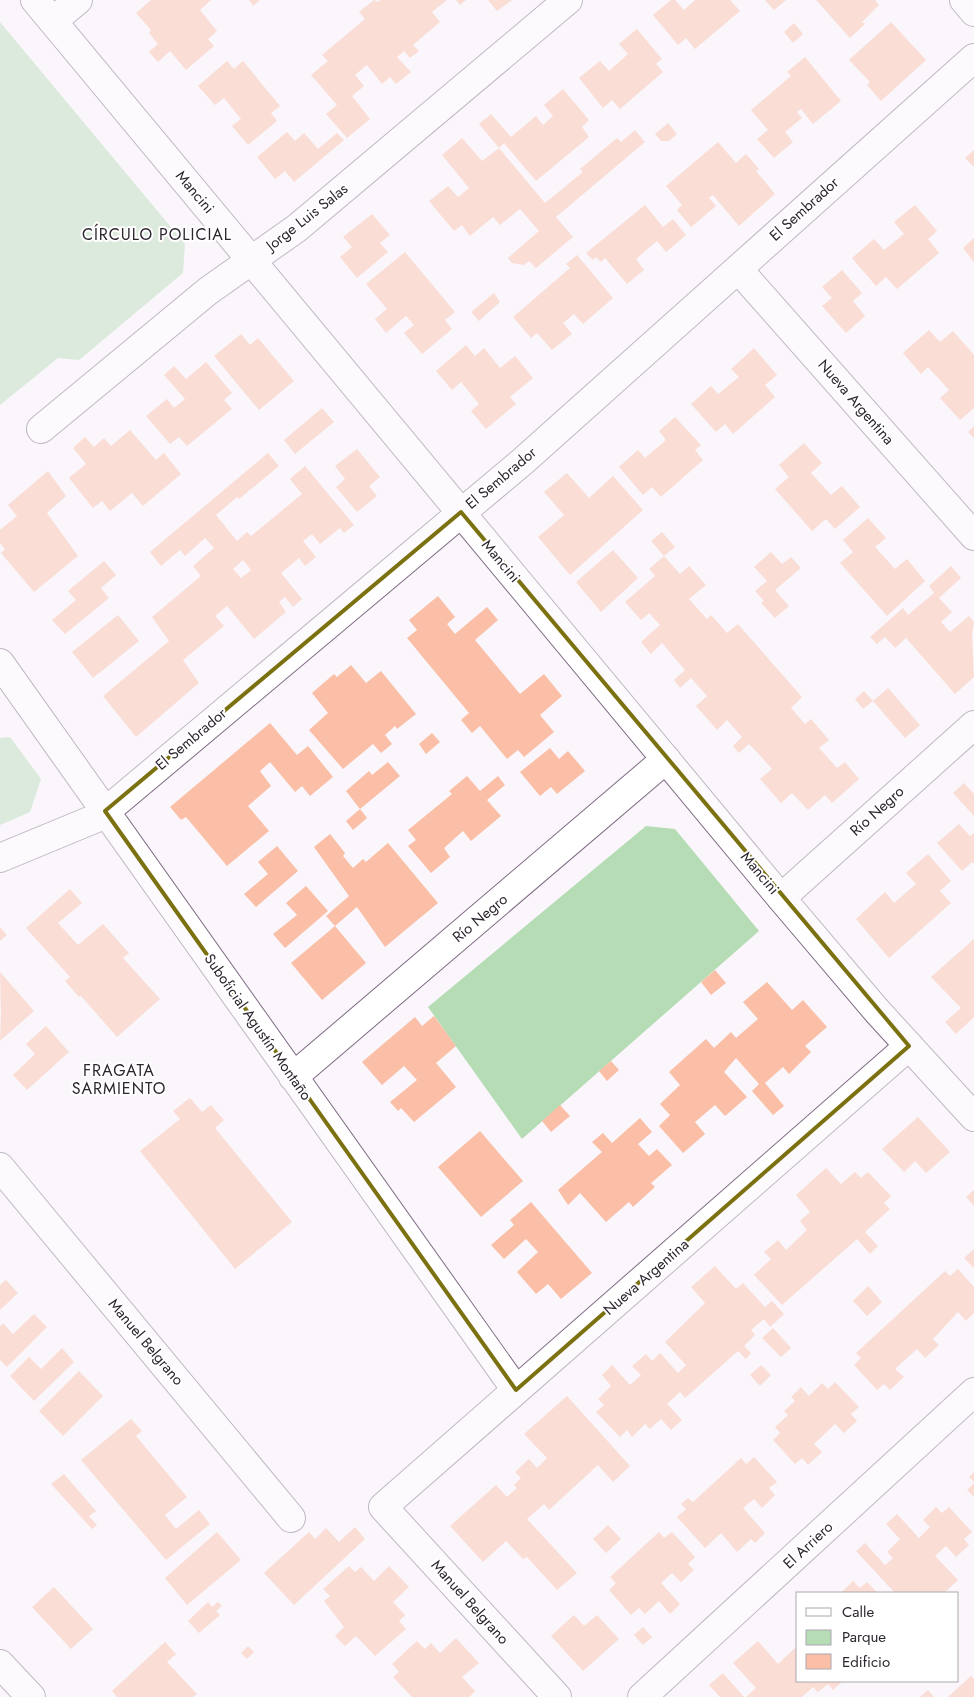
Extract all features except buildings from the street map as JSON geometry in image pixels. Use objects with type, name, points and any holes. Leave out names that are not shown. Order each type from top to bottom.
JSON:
[{"type":"street","name":"Mancini","points":[[35,0],[781,898],[909,1046],[974,1117]]},
{"type":"street","points":[[53,21],[78,0]]},
{"type":"street","name":"Jorge Luis Salas","points":[[41,430],[208,290],[297,228],[568,0]]},
{"type":"street","points":[[964,0],[974,12]]},
{"type":"street","name":"El Sembrador","points":[[0,858],[99,817],[522,462],[974,58]]},
{"type":"street","name":"Nueva Argentina","points":[[738,269],[974,536]]},
{"type":"street","name":"Suboficial Agustín Montaño","points":[[2,670],[105,811],[516,1390]]},
{"type":"street","name":"Río Negro","points":[[781,898],[974,725]]},
{"type":"street","name":"Río Negro","points":[[294,1076],[666,759]]},
{"type":"street","name":"Nueva Argentina","points":[[383,1507],[909,1046]]},
{"type":"street","name":"Manuel Belgrano","points":[[0,1167],[291,1518]]},
{"type":"street","name":"El Arriero","points":[[642,1697],[974,1392]]},
{"type":"street","name":"Manuel Belgrano","points":[[383,1507],[557,1697]]},
{"type":"street","points":[[0,1664],[31,1697]]},
{"type":"highlighted area","points":[[461,512],[909,1046],[516,1390],[105,811]]},
{"type":"green space","points":[[0,22],[185,244],[183,273],[79,360],[58,358],[0,405]]},
{"type":"green space","points":[[10,737],[41,779],[30,812],[0,825],[0,738]]},
{"type":"green space","points":[[646,826],[675,829],[759,931],[522,1139],[428,1007]]},
{"type":"district","name":"CÍRCULO POLICIAL","points":[[157,234]]},
{"type":"district","name":"FRAGATA SARMIENTO","points":[[119,1079]]}]
